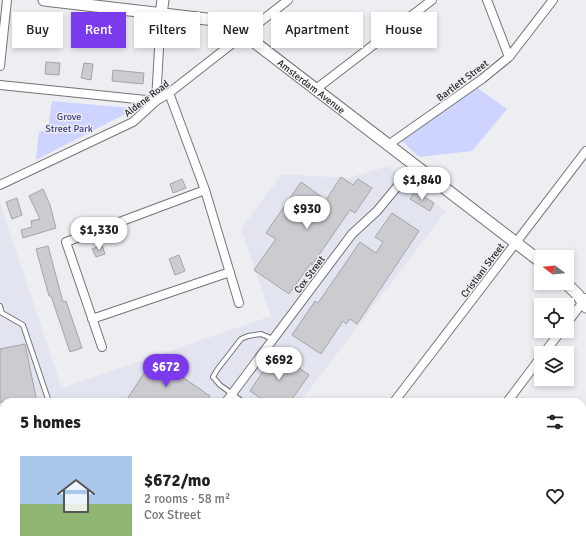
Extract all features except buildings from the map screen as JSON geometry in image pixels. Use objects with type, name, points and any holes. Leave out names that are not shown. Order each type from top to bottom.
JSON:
[{"type":"main road","name":"Amsterdam Avenue","points":[[44,0],[144,12]]},
{"type":"main road","points":[[161,12],[163,0]]},
{"type":"main road","name":"Amsterdam Avenue","points":[[262,48],[534,257]]},
{"type":"main road","points":[[573,290],[585,302]]},
{"type":"street","points":[[0,66],[7,0]]},
{"type":"street","name":"Aldene Road","points":[[263,19],[288,0]]},
{"type":"street","points":[[316,89],[432,0]]},
{"type":"street","points":[[487,0],[508,57]]},
{"type":"street","name":"Bartlett Street","points":[[388,145],[463,92],[508,57],[552,0]]},
{"type":"street","points":[[0,86],[156,101],[159,48]]},
{"type":"street","name":"Aldene Road","points":[[0,185],[133,122],[156,101],[169,94],[226,48]]},
{"type":"street","points":[[169,94],[205,190],[239,303]]},
{"type":"street","name":"Cristiani Street","points":[[397,398],[586,151]]},
{"type":"street","name":"Cox Street","points":[[229,398],[352,234],[377,211],[415,165]]},
{"type":"street","points":[[102,347],[66,242],[205,190]]},
{"type":"street","points":[[92,319],[230,272]]},
{"type":"street","points":[[574,315],[585,302]]},
{"type":"street","points":[[549,346],[556,338]]},
{"type":"street","points":[[510,398],[534,366]]},
{"type":"lane","points":[[0,306],[2,313],[23,325],[48,398]]},
{"type":"lane","points":[[238,398],[213,377],[217,370],[241,339],[248,336],[261,334],[273,339]]},
{"type":"shaded area","points":[[388,166],[446,211],[303,398],[0,398],[0,203],[62,388],[271,316],[241,229],[282,174],[348,178]]},
{"type":"green space","points":[[476,87],[507,109],[472,151],[419,157],[402,141]]},
{"type":"green space","name":"Grove Street Park","points":[[52,101],[131,108],[127,113],[36,160],[39,132],[48,129]]}]
